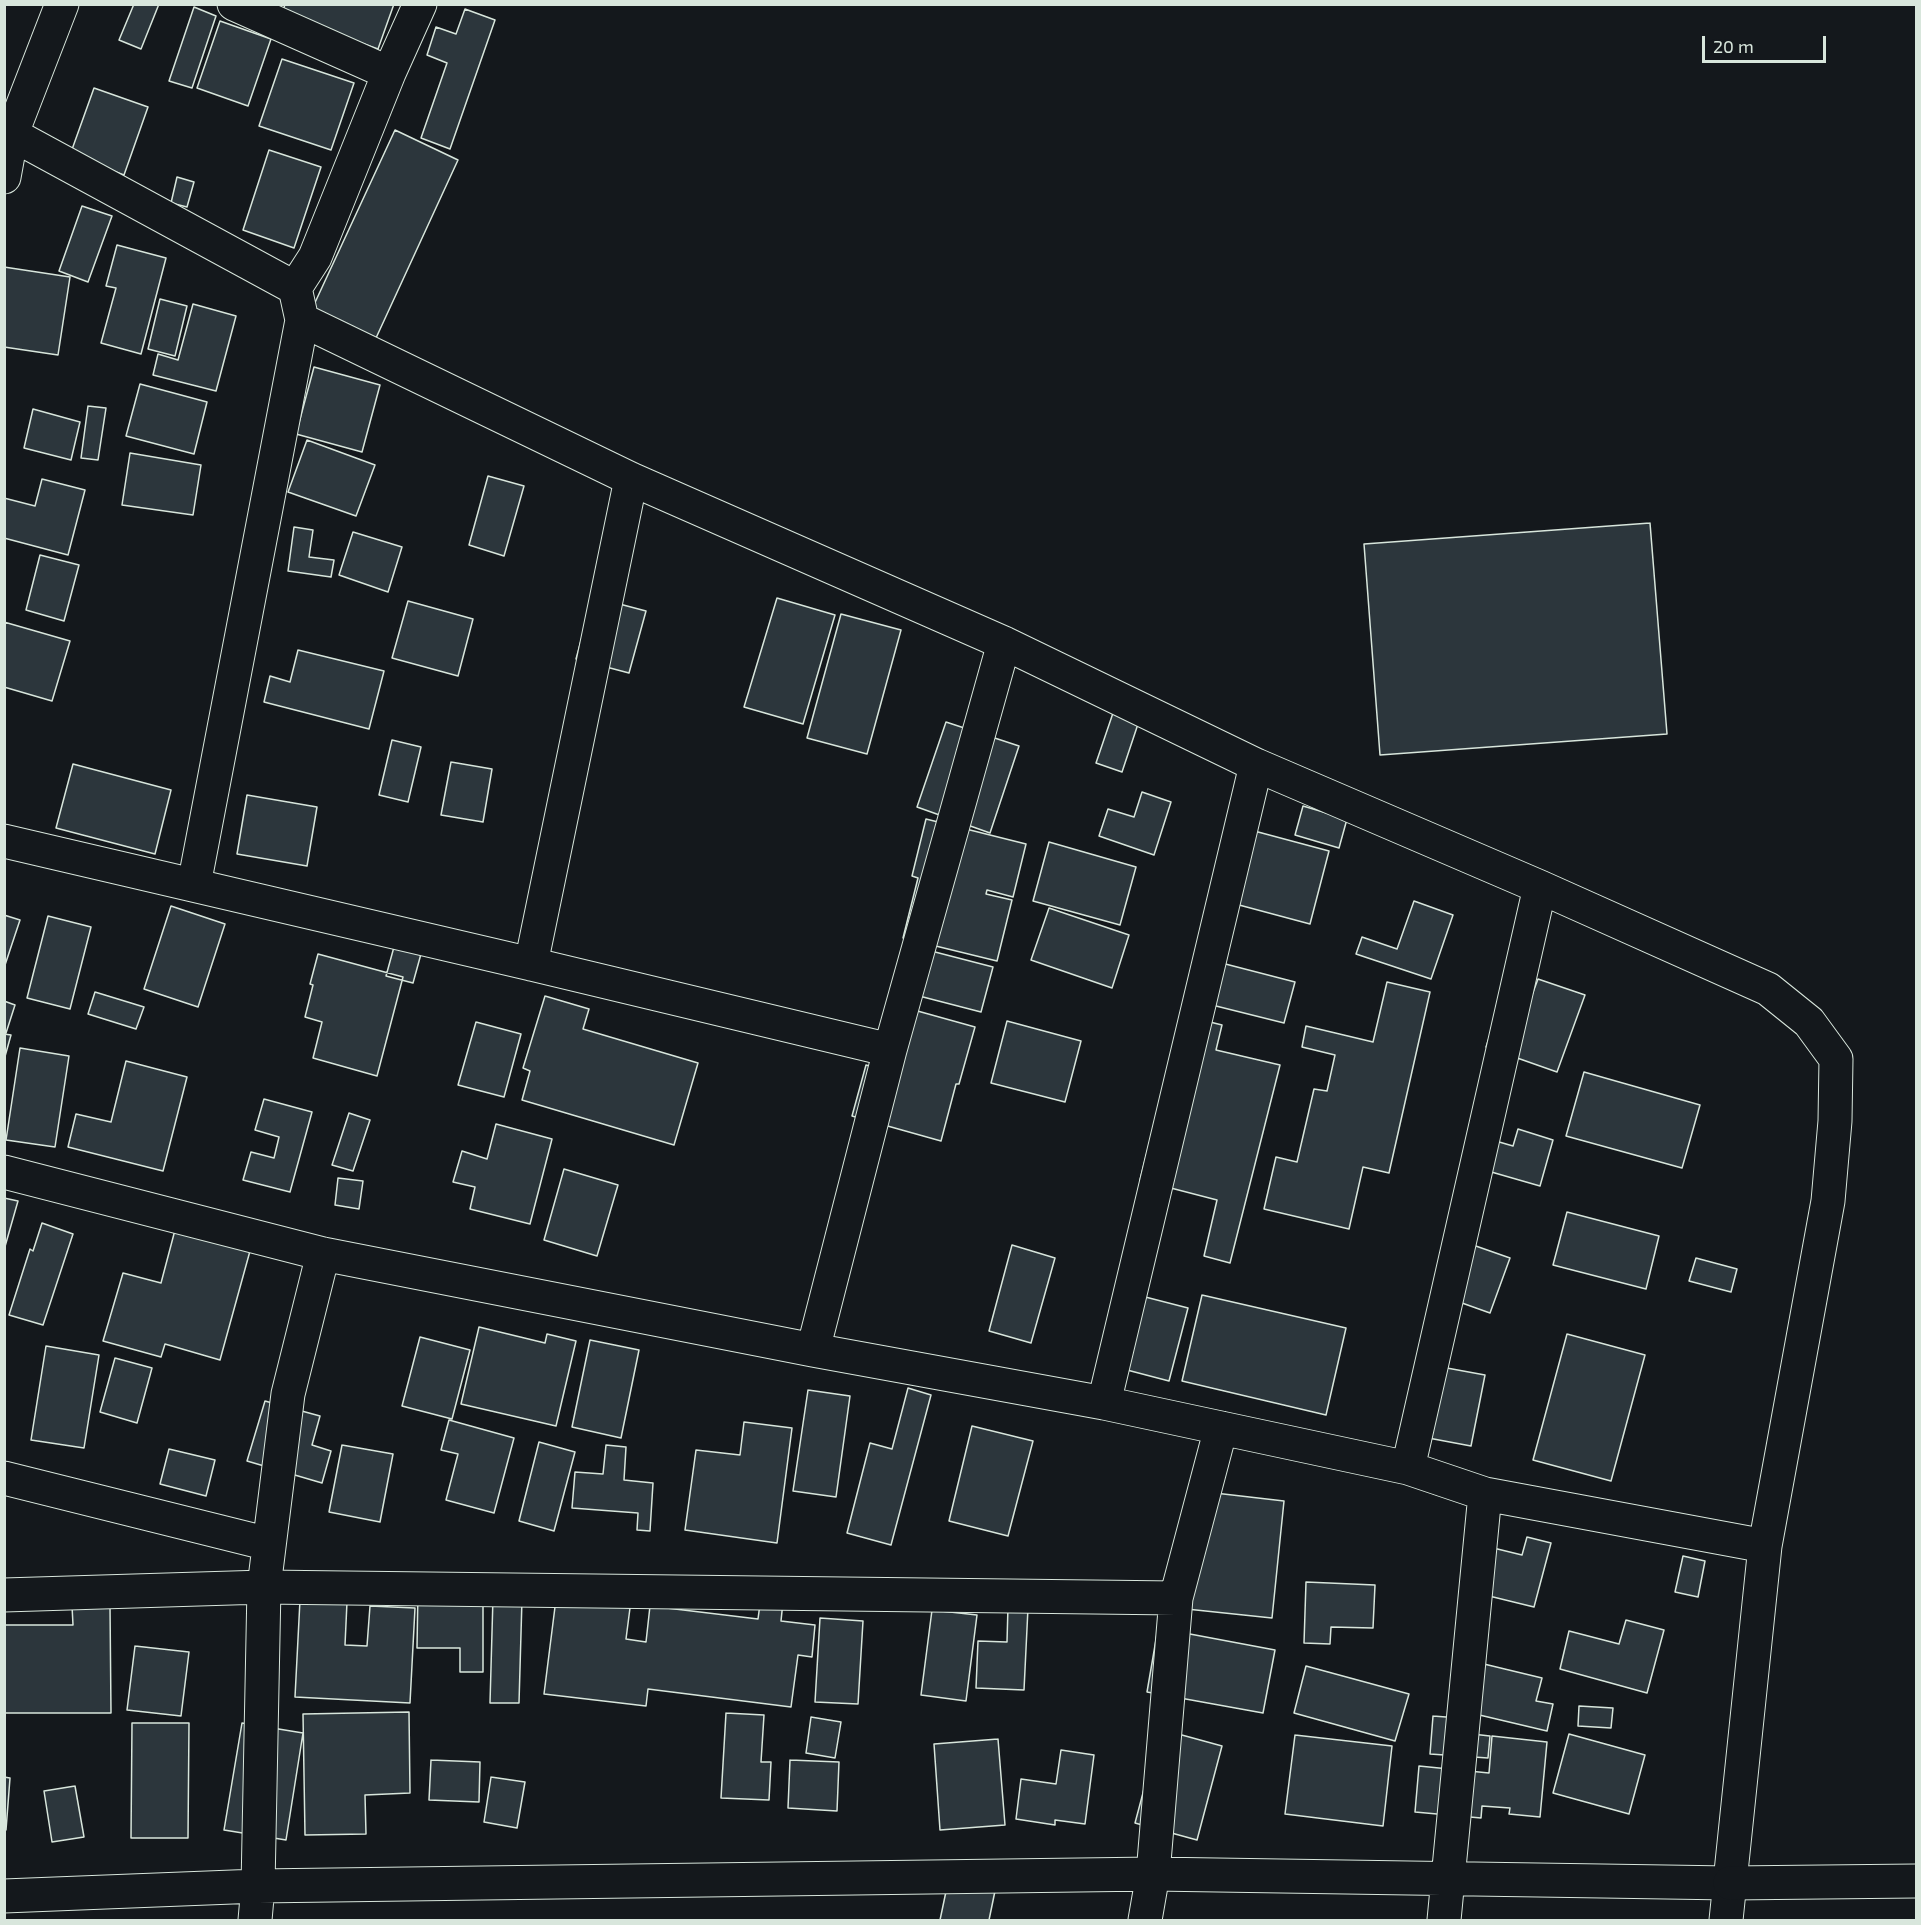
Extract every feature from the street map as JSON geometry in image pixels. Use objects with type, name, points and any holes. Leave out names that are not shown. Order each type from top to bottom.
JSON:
[{"type":"street","points":[[4,177],[8,132],[62,4]]},
{"type":"street","points":[[234,4],[389,73]]},
{"type":"street","points":[[194,885],[302,320],[295,288],[315,257],[389,73],[420,4]]},
{"type":"street","points":[[8,132],[295,288]]},
{"type":"street","points":[[302,320],[631,479],[1004,643],[1256,765],[1540,887],[1768,989],[1809,1022],[1836,1059],[1835,1122],[1828,1201],[1765,1546],[1726,1920]]},
{"type":"street","points":[[531,964],[631,479]]},
{"type":"street","points":[[813,1350],[890,1050],[1004,643]]},
{"type":"street","points":[[1104,1403],[1256,765]]},
{"type":"street","points":[[4,841],[890,1050]]},
{"type":"street","points":[[1408,1468],[1540,887]]},
{"type":"street","points":[[4,1172],[323,1254],[813,1350],[1104,1403],[1408,1468],[1485,1494],[1765,1546]]},
{"type":"street","points":[[255,1920],[258,1886],[264,1587],[288,1394],[323,1254]]},
{"type":"street","points":[[1145,1920],[1154,1874],[1176,1598],[1221,1428]]},
{"type":"street","points":[[4,1478],[269,1544]]},
{"type":"street","points":[[1444,1920],[1485,1494]]},
{"type":"street","points":[[4,1595],[264,1587],[1176,1598]]},
{"type":"street","points":[[4,1896],[258,1886],[1154,1874],[1730,1883],[1917,1881]]},
{"type":"building","points":[[134,4],[159,4],[141,49],[119,40]]},
{"type":"building","points":[[285,4],[394,4],[378,49],[282,15]]},
{"type":"building","points":[[194,7],[216,16],[192,88],[169,81]]},
{"type":"building","points":[[465,9],[495,20],[450,149],[421,138],[447,63],[427,55],[436,27],[456,34]]},
{"type":"building","points":[[220,21],[271,39],[248,106],[197,88]]},
{"type":"building","points":[[282,59],[354,83],[331,150],[259,126]]},
{"type":"building","points":[[94,88],[148,107],[124,175],[70,155]]},
{"type":"building","points":[[395,130],[458,160],[376,338],[312,309]]},
{"type":"building","points":[[269,150],[321,167],[294,248],[243,230]]},
{"type":"building","points":[[177,177],[194,182],[187,207],[171,203]]},
{"type":"building","points":[[82,206],[112,216],[88,282],[59,271]]},
{"type":"building","points":[[117,245],[166,258],[141,354],[101,343],[116,288],[106,286]]},
{"type":"building","points":[[4,267],[70,277],[58,355],[4,347]]},
{"type":"building","points":[[160,299],[187,306],[175,356],[148,349]]},
{"type":"building","points":[[193,304],[236,316],[216,391],[153,375],[158,354],[178,360]]},
{"type":"building","points":[[314,367],[380,385],[362,452],[296,434]]},
{"type":"building","points":[[140,384],[207,402],[194,454],[126,436]]},
{"type":"building","points":[[88,406],[106,408],[98,460],[81,458]]},
{"type":"building","points":[[33,409],[80,422],[71,460],[24,448]]},
{"type":"building","points":[[307,440],[375,465],[356,516],[288,492]]},
{"type":"building","points":[[130,453],[201,465],[193,515],[122,505]]},
{"type":"building","points":[[488,476],[524,486],[504,556],[469,545]]},
{"type":"building","points":[[42,479],[85,490],[68,555],[4,538],[4,498],[35,506]]},
{"type":"building","points":[[1650,523],[1667,734],[1380,755],[1364,544]]},
{"type":"building","points":[[294,527],[313,530],[309,557],[334,560],[331,577],[288,571]]},
{"type":"building","points":[[353,532],[402,547],[388,592],[339,575]]},
{"type":"building","points":[[40,555],[79,565],[64,621],[26,610]]},
{"type":"building","points":[[593,597],[646,611],[629,673],[576,659]]},
{"type":"building","points":[[777,598],[835,615],[803,724],[744,707]]},
{"type":"building","points":[[408,601],[473,619],[458,676],[392,658]]},
{"type":"building","points":[[841,614],[901,630],[867,754],[807,738]]},
{"type":"building","points":[[4,622],[70,641],[52,701],[4,687]]},
{"type":"building","points":[[298,650],[384,671],[369,729],[264,702],[270,676],[290,682]]},
{"type":"building","points":[[1113,713],[1139,721],[1122,772],[1096,763]]},
{"type":"building","points":[[946,722],[1019,746],[990,833],[917,807]]},
{"type":"building","points":[[392,740],[421,747],[408,802],[379,795]]},
{"type":"building","points":[[451,762],[492,769],[483,822],[441,815]]},
{"type":"building","points":[[73,764],[171,790],[155,854],[56,828]]},
{"type":"building","points":[[1142,792],[1171,802],[1154,855],[1099,836],[1108,809],[1134,817]]},
{"type":"building","points":[[247,795],[317,807],[307,866],[237,854]]},
{"type":"building","points":[[1303,806],[1347,819],[1339,848],[1295,835]]},
{"type":"building","points":[[926,819],[1026,844],[1013,897],[987,890],[986,894],[1012,900],[997,961],[903,938],[918,878],[912,876]]},
{"type":"building","points":[[1232,825],[1329,851],[1310,924],[1213,898]]},
{"type":"building","points":[[1049,842],[1136,867],[1120,925],[1033,901]]},
{"type":"building","points":[[1414,901],[1453,915],[1431,979],[1356,954],[1362,937],[1397,949]]},
{"type":"building","points":[[171,906],[225,924],[198,1007],[144,989]]},
{"type":"building","points":[[1049,908],[1129,935],[1112,988],[1031,960]]},
{"type":"building","points":[[4,915],[20,920],[4,968]]},
{"type":"building","points":[[48,916],[91,927],[70,1009],[27,998]]},
{"type":"building","points":[[397,936],[424,943],[413,983],[386,976]]},
{"type":"building","points":[[908,945],[993,967],[981,1012],[896,990]]},
{"type":"building","points":[[318,954],[403,977],[377,1076],[313,1058],[322,1022],[305,1017]]},
{"type":"building","points":[[1210,960],[1295,982],[1284,1023],[1200,1002]]},
{"type":"building","points":[[1538,979],[1585,995],[1557,1072],[1486,1047],[1504,994],[1529,1003]]},
{"type":"building","points":[[1387,982],[1430,992],[1389,1173],[1363,1167],[1349,1229],[1264,1209],[1276,1157],[1297,1162],[1314,1089],[1327,1091],[1335,1055],[1302,1047],[1306,1026],[1373,1042]]},
{"type":"building","points":[[95,992],[144,1007],[136,1029],[88,1014]]},
{"type":"building","points":[[545,996],[589,1009],[583,1029],[698,1063],[674,1145],[522,1100],[530,1071],[523,1068]]},
{"type":"building","points":[[4,1001],[15,1005],[6,1033],[4,1033]]},
{"type":"building","points":[[896,1005],[975,1027],[959,1084],[956,1084],[941,1141],[852,1116],[866,1065],[879,1069]]},
{"type":"building","points":[[1182,1015],[1222,1025],[1216,1050],[1280,1065],[1230,1263],[1204,1256],[1217,1200],[1140,1180]]},
{"type":"building","points":[[1007,1021],[1081,1041],[1065,1102],[991,1083]]},
{"type":"building","points":[[476,1022],[521,1034],[504,1097],[458,1085]]},
{"type":"building","points":[[4,1034],[11,1035],[4,1060]]},
{"type":"building","points":[[20,1048],[69,1056],[55,1147],[6,1140]]},
{"type":"building","points":[[126,1061],[187,1077],[163,1171],[68,1147],[76,1114],[111,1122]]},
{"type":"building","points":[[1584,1072],[1700,1105],[1682,1168],[1566,1136]]},
{"type":"building","points":[[264,1099],[312,1112],[290,1192],[243,1180],[251,1152],[274,1158],[279,1137],[255,1130]]},
{"type":"building","points":[[349,1113],[370,1120],[353,1171],[332,1165]]},
{"type":"building","points":[[496,1124],[552,1139],[530,1224],[470,1209],[475,1187],[453,1182],[462,1151],[487,1159]]},
{"type":"building","points":[[1518,1129],[1553,1140],[1540,1186],[1474,1167],[1482,1137],[1513,1146]]},
{"type":"building","points":[[564,1169],[618,1185],[597,1256],[544,1240]]},
{"type":"building","points":[[338,1178],[363,1181],[359,1209],[335,1205]]},
{"type":"building","points":[[4,1198],[18,1201],[4,1250]]},
{"type":"building","points":[[1567,1212],[1659,1236],[1646,1289],[1553,1265]]},
{"type":"building","points":[[42,1223],[73,1234],[43,1325],[9,1315],[30,1249],[33,1251]]},
{"type":"building","points":[[175,1230],[250,1251],[220,1360],[165,1344],[161,1357],[103,1341],[123,1273],[161,1283]]},
{"type":"building","points":[[1453,1238],[1510,1258],[1490,1313],[1434,1293]]},
{"type":"building","points":[[1012,1245],[1055,1258],[1031,1343],[989,1331]]},
{"type":"building","points":[[1696,1258],[1737,1269],[1731,1292],[1689,1281]]},
{"type":"building","points":[[1126,1292],[1188,1308],[1169,1381],[1108,1365]]},
{"type":"building","points":[[1202,1295],[1346,1328],[1326,1415],[1182,1381]]},
{"type":"building","points":[[479,1327],[545,1343],[547,1334],[576,1341],[556,1426],[461,1404]]},
{"type":"building","points":[[1567,1334],[1645,1355],[1611,1481],[1533,1460]]},
{"type":"building","points":[[420,1337],[470,1350],[452,1419],[402,1406]]},
{"type":"building","points":[[590,1340],[639,1350],[621,1438],[572,1427]]},
{"type":"building","points":[[46,1346],[99,1355],[84,1448],[31,1440]]},
{"type":"building","points":[[115,1358],[152,1368],[137,1423],[100,1412]]},
{"type":"building","points":[[1436,1366],[1485,1375],[1471,1446],[1423,1437]]},
{"type":"building","points":[[908,1388],[931,1395],[891,1545],[847,1533],[870,1443],[892,1449]]},
{"type":"building","points":[[808,1390],[850,1396],[836,1497],[793,1491]]},
{"type":"building","points":[[265,1401],[320,1416],[312,1445],[331,1451],[322,1483],[247,1461]]},
{"type":"building","points":[[449,1420],[514,1438],[494,1513],[446,1500],[458,1454],[441,1450]]},
{"type":"building","points":[[744,1422],[792,1428],[777,1543],[685,1530],[696,1450],[740,1455]]},
{"type":"building","points":[[972,1426],[1033,1441],[1008,1536],[949,1521]]},
{"type":"building","points":[[539,1442],[575,1452],[554,1531],[519,1521]]},
{"type":"building","points":[[342,1445],[393,1454],[380,1522],[329,1512]]},
{"type":"building","points":[[606,1445],[626,1447],[624,1480],[653,1483],[650,1531],[637,1530],[638,1513],[572,1508],[575,1472],[603,1474]]},
{"type":"building","points":[[169,1449],[215,1460],[206,1496],[160,1484]]},
{"type":"building","points":[[1189,1490],[1284,1501],[1272,1618],[1177,1608]]},
{"type":"building","points":[[1527,1537],[1551,1543],[1534,1607],[1485,1595],[1477,1544],[1522,1555]]},
{"type":"building","points":[[1683,1556],[1705,1561],[1698,1597],[1675,1592]]},
{"type":"building","points":[[1306,1582],[1375,1585],[1373,1628],[1331,1627],[1330,1644],[1304,1643]]},
{"type":"building","points":[[418,1589],[483,1590],[483,1672],[460,1672],[460,1648],[417,1648]]},
{"type":"building","points":[[762,1589],[784,1592],[781,1621],[815,1625],[812,1657],[798,1655],[791,1707],[648,1689],[646,1706],[544,1694],[556,1599],[630,1608],[626,1639],[646,1642],[650,1606],[758,1619]]},
{"type":"building","points":[[493,1597],[522,1599],[519,1703],[490,1703]]},
{"type":"building","points":[[300,1600],[347,1602],[345,1645],[367,1646],[370,1606],[415,1608],[410,1703],[295,1697]]},
{"type":"building","points":[[72,1606],[110,1606],[111,1713],[4,1713],[4,1625],[73,1625]]},
{"type":"building","points":[[1008,1606],[1028,1608],[1024,1690],[976,1688],[978,1641],[1007,1642]]},
{"type":"building","points":[[932,1610],[977,1615],[966,1701],[921,1695]]},
{"type":"building","points":[[820,1618],[863,1621],[858,1704],[815,1702]]},
{"type":"building","points":[[1626,1620],[1664,1630],[1647,1693],[1560,1669],[1569,1631],[1619,1644]]},
{"type":"building","points":[[1158,1628],[1275,1650],[1263,1713],[1147,1692]]},
{"type":"building","points":[[135,1646],[189,1652],[181,1716],[127,1710]]},
{"type":"building","points":[[1484,1664],[1542,1678],[1536,1701],[1553,1704],[1547,1731],[1471,1713]]},
{"type":"building","points":[[1306,1666],[1409,1694],[1395,1741],[1294,1713]]},
{"type":"building","points":[[1579,1706],[1613,1708],[1611,1728],[1578,1726]]},
{"type":"building","points":[[409,1712],[410,1793],[365,1795],[366,1834],[305,1835],[303,1714]]},
{"type":"building","points":[[726,1713],[764,1715],[761,1762],[771,1762],[769,1800],[721,1798]]},
{"type":"building","points":[[1433,1716],[1472,1719],[1472,1734],[1490,1736],[1488,1758],[1430,1754]]},
{"type":"building","points":[[811,1717],[841,1722],[835,1758],[806,1753]]},
{"type":"building","points":[[132,1723],[189,1723],[188,1838],[131,1838]]},
{"type":"building","points":[[242,1723],[303,1733],[286,1840],[224,1830]]},
{"type":"building","points":[[1160,1729],[1222,1746],[1197,1840],[1135,1823]]},
{"type":"building","points":[[1569,1734],[1645,1755],[1629,1814],[1553,1793]]},
{"type":"building","points":[[1295,1735],[1392,1746],[1383,1826],[1285,1814]]},
{"type":"building","points":[[1492,1736],[1547,1742],[1540,1817],[1509,1814],[1510,1808],[1482,1806],[1481,1818],[1415,1812],[1419,1766],[1489,1773]]},
{"type":"building","points":[[998,1739],[1005,1825],[940,1830],[934,1744]]},
{"type":"building","points":[[1061,1750],[1094,1755],[1085,1824],[1055,1820],[1055,1825],[1016,1819],[1021,1779],[1056,1784]]},
{"type":"building","points":[[431,1760],[480,1762],[479,1802],[429,1800]]},
{"type":"building","points":[[790,1760],[839,1762],[837,1811],[788,1808]]},
{"type":"building","points":[[4,1777],[10,1778],[6,1830],[4,1830]]},
{"type":"building","points":[[491,1777],[525,1782],[517,1828],[484,1822]]},
{"type":"building","points":[[75,1786],[84,1837],[52,1842],[44,1791]]},
{"type":"building","points":[[948,1882],[995,1891],[989,1920],[940,1920]]}]
